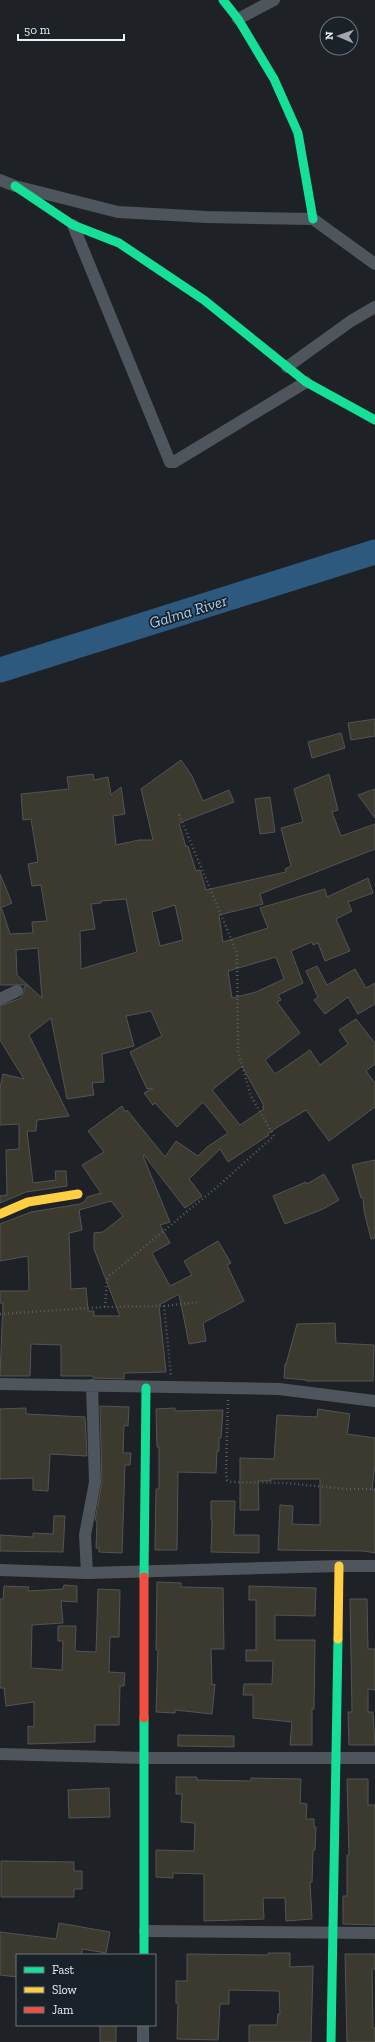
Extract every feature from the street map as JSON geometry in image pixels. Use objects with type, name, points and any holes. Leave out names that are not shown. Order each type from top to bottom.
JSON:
[{"type":"street","points":[[223,0],[238,19],[274,79],[298,133],[314,219]]},
{"type":"street","points":[[238,19],[274,0]]},
{"type":"street","points":[[0,180],[15,186],[118,212],[207,217],[314,219],[375,264]]},
{"type":"street","points":[[15,186],[73,225],[119,243],[204,300],[306,382],[375,420]]},
{"type":"street","points":[[73,225],[164,452],[170,462],[174,462],[306,382]]},
{"type":"street","points":[[287,368],[351,321],[375,307]]},
{"type":"street","points":[[0,999],[17,991]]},
{"type":"street","points":[[0,1214],[28,1202],[78,1194]]},
{"type":"street","points":[[0,1384],[92,1385],[146,1388],[279,1389],[352,1396],[375,1401]]},
{"type":"street","points":[[87,1574],[85,1534],[95,1482],[92,1385]]},
{"type":"street","points":[[144,1954],[144,1572],[146,1388]]},
{"type":"street","points":[[331,2042],[339,1566]]},
{"type":"street","points":[[0,1570],[87,1574],[375,1566]]},
{"type":"street","points":[[0,1754],[144,1758],[375,1758]]},
{"type":"street","points":[[145,1931],[375,1933]]},
{"type":"street","points":[[143,2026],[143,2042]]},
{"type":"path","points":[[105,1307],[107,1280],[109,1276],[217,1187],[274,1136],[251,1096],[238,1052],[237,953],[178,812]]},
{"type":"path","points":[[0,1314],[105,1307],[164,1306],[198,1302]]},
{"type":"path","points":[[164,1306],[172,1388]]},
{"type":"path","points":[[228,1389],[227,1480],[230,1482],[244,1484],[285,1483],[347,1490],[375,1489]]},
{"type":"building","points":[[375,719],[375,736],[351,740],[348,723]]},
{"type":"building","points":[[341,733],[345,748],[312,758],[308,742]]},
{"type":"building","points":[[181,760],[192,776],[203,801],[229,790],[234,802],[179,823],[186,847],[188,846],[196,871],[200,870],[206,890],[286,872],[285,869],[291,866],[281,828],[303,822],[294,789],[329,774],[338,810],[332,812],[341,836],[375,824],[375,849],[260,894],[263,904],[219,915],[223,942],[268,928],[260,908],[325,889],[327,897],[368,878],[373,893],[348,902],[352,911],[336,919],[350,951],[325,961],[318,943],[313,945],[312,942],[291,951],[303,983],[278,995],[281,1000],[277,1002],[300,1033],[265,1060],[275,1074],[310,1050],[320,1065],[348,1044],[339,1030],[356,1019],[375,1043],[375,1064],[366,1071],[375,1083],[375,1107],[329,1141],[306,1110],[268,1133],[269,1135],[228,1162],[220,1149],[189,1179],[202,1196],[185,1208],[144,1155],[143,1156],[170,1222],[160,1225],[170,1243],[152,1253],[170,1286],[192,1275],[184,1261],[218,1241],[231,1263],[227,1265],[244,1301],[203,1323],[206,1341],[189,1344],[179,1294],[159,1305],[166,1372],[124,1373],[124,1379],[93,1378],[93,1376],[61,1376],[61,1345],[31,1344],[30,1376],[0,1376],[3,1303],[0,1303],[0,1291],[29,1291],[28,1256],[0,1261],[0,1224],[31,1212],[80,1204],[85,1201],[87,1197],[101,1193],[82,1165],[104,1152],[88,1131],[122,1106],[125,1112],[127,1110],[165,1157],[176,1141],[198,1156],[207,1147],[228,1133],[203,1102],[177,1127],[155,1103],[153,1105],[144,1093],[153,1088],[147,1089],[130,1052],[162,1036],[151,1011],[126,1016],[134,1046],[102,1054],[104,1082],[92,1083],[94,1095],[67,1099],[51,1018],[29,1035],[69,1116],[37,1120],[36,1131],[27,1131],[33,1183],[56,1180],[55,1171],[66,1171],[67,1186],[26,1192],[0,1203],[0,1196],[7,1195],[6,1150],[19,1149],[19,1124],[0,1125],[0,1088],[3,1074],[24,1079],[0,1040],[0,1006],[21,998],[24,992],[24,987],[28,985],[0,985],[0,909],[2,909],[10,934],[33,933],[32,922],[47,921],[41,885],[32,886],[28,864],[38,862],[31,819],[23,820],[21,794],[69,789],[67,777],[93,774],[94,780],[108,777],[111,795],[121,787],[125,814],[113,816],[116,845],[139,840],[153,840],[141,789]],"holes":[[[126,899],[137,952],[81,969],[80,931],[95,929],[91,904],[101,903],[101,901]],[[175,905],[183,940],[160,946],[152,912]],[[38,948],[42,998],[17,975],[16,950]],[[276,957],[284,979],[256,992],[232,998],[228,971]],[[242,1066],[264,1106],[262,1107],[264,1109],[240,1125],[212,1090]],[[111,1201],[123,1216],[103,1232],[94,1233],[94,1249],[120,1316],[94,1316],[94,1311],[88,1311],[86,1288],[71,1289],[69,1233],[82,1230],[79,1210]]]},
{"type":"building","points":[[375,789],[375,818],[358,795]]},
{"type":"building","points":[[270,797],[275,832],[260,834],[255,799]]},
{"type":"building","points":[[0,874],[12,903],[0,908]]},
{"type":"building","points":[[317,966],[327,985],[355,969],[366,988],[375,983],[375,1004],[358,1014],[348,997],[325,1014],[314,1000],[318,997],[306,971]]},
{"type":"building","points":[[375,1160],[375,1238],[371,1239],[364,1211],[363,1198],[361,1198],[352,1165]]},
{"type":"building","points":[[324,1174],[339,1200],[323,1209],[285,1224],[273,1196],[306,1182],[307,1184]]},
{"type":"building","points":[[335,1323],[336,1343],[374,1345],[373,1381],[306,1381],[284,1378],[285,1364],[297,1324]]},
{"type":"building","points":[[100,1406],[129,1407],[128,1426],[124,1425],[123,1453],[131,1453],[130,1465],[125,1465],[122,1553],[99,1552],[99,1548],[96,1548],[97,1521],[95,1520],[102,1482]]},
{"type":"building","points":[[26,1408],[26,1414],[85,1417],[87,1456],[50,1454],[48,1491],[33,1490],[33,1478],[0,1479],[0,1409]]},
{"type":"building","points":[[175,1408],[175,1411],[223,1410],[221,1438],[219,1438],[219,1451],[217,1451],[216,1473],[178,1472],[177,1550],[155,1550],[156,1489],[159,1489],[159,1447],[157,1447],[156,1409]]},
{"type":"building","points":[[318,1409],[350,1414],[347,1434],[375,1438],[375,1465],[372,1489],[375,1490],[375,1553],[364,1551],[278,1550],[280,1505],[293,1506],[292,1524],[320,1525],[320,1479],[271,1479],[271,1481],[258,1481],[259,1510],[240,1510],[240,1458],[274,1459],[277,1415],[317,1417]]},
{"type":"building","points":[[211,1501],[235,1501],[234,1535],[259,1535],[259,1553],[211,1552]]},
{"type":"building","points":[[54,1516],[65,1516],[63,1552],[0,1551],[0,1535],[33,1537],[33,1533],[53,1534]]},
{"type":"building","points":[[157,1582],[181,1583],[181,1587],[223,1588],[224,1649],[211,1649],[212,1685],[215,1684],[212,1714],[175,1710],[175,1713],[156,1712],[158,1650],[156,1650]]},
{"type":"building","points":[[64,1585],[77,1586],[77,1602],[61,1601],[63,1623],[32,1625],[31,1668],[62,1670],[63,1641],[58,1641],[58,1626],[76,1626],[75,1651],[96,1652],[98,1589],[120,1590],[119,1637],[110,1637],[109,1672],[125,1673],[124,1686],[120,1686],[119,1725],[95,1725],[95,1742],[28,1744],[28,1726],[34,1727],[34,1702],[6,1706],[4,1688],[0,1688],[0,1599],[3,1599],[4,1586],[29,1587],[28,1591],[63,1589]]},
{"type":"building","points":[[249,1586],[316,1588],[315,1616],[275,1615],[275,1640],[315,1640],[312,1745],[290,1745],[292,1722],[253,1718],[253,1695],[243,1695],[244,1684],[272,1684],[273,1661],[246,1661],[246,1650],[256,1650],[256,1600],[249,1600]]},
{"type":"building","points":[[350,1599],[367,1599],[368,1649],[375,1649],[375,1690],[368,1689],[368,1712],[373,1712],[375,1745],[349,1745],[348,1712],[352,1712]]},
{"type":"building","points":[[178,1735],[234,1736],[234,1747],[178,1746]]},
{"type":"building","points":[[176,1777],[197,1777],[197,1780],[251,1781],[251,1778],[301,1779],[300,1803],[307,1804],[306,1819],[314,1819],[314,1827],[316,1827],[315,1850],[313,1850],[312,1882],[310,1882],[312,1919],[286,1921],[285,1898],[263,1898],[264,1919],[204,1921],[204,1874],[173,1873],[173,1878],[156,1877],[156,1850],[194,1851],[195,1823],[181,1822],[182,1794],[176,1794]]},
{"type":"building","points":[[347,1779],[368,1779],[368,1805],[375,1805],[375,1925],[343,1924],[343,1896],[347,1896],[347,1855],[349,1855]]},
{"type":"building","points":[[109,1788],[110,1817],[69,1818],[68,1790]]},
{"type":"building","points":[[1,1861],[74,1862],[74,1871],[82,1871],[82,1889],[74,1889],[74,1897],[1,1897]]},
{"type":"building","points":[[59,1923],[110,1932],[106,1953],[82,1949],[82,1954],[16,1954],[16,1977],[0,1975],[0,1932],[56,1939]]},
{"type":"building","points":[[268,1953],[290,1953],[290,1967],[313,1966],[311,2042],[249,2042],[249,2025],[277,2025],[278,2014],[280,2014],[279,1991],[229,1990],[229,2004],[220,2004],[218,2040],[177,2039],[178,2003],[176,2003],[176,1981],[187,1981],[187,1954],[268,1955]]},
{"type":"building","points":[[345,1954],[375,1954],[375,1969],[372,1969],[373,2028],[375,2028],[375,2042],[347,2042]]},
{"type":"building","points":[[100,2026],[116,2026],[116,2042],[100,2042]]},
{"type":"waterway","name":"Galma River","points":[[0,670],[375,552]]},
{"type":"traffic: fast","points":[[223,0],[238,19],[274,79],[298,133],[313,219]]},
{"type":"traffic: fast","points":[[15,186],[73,225],[119,243],[204,300],[306,382],[375,420]]},
{"type":"traffic: fast","points":[[144,1577],[146,1388]]},
{"type":"traffic: fast","points":[[331,2042],[338,1639]]},
{"type":"traffic: fast","points":[[144,1718],[144,1954]]},
{"type":"traffic: slow","points":[[0,1214],[28,1202],[78,1194]]},
{"type":"traffic: slow","points":[[338,1639],[339,1566]]},
{"type":"traffic: jam","points":[[144,1577],[144,1718]]}]
